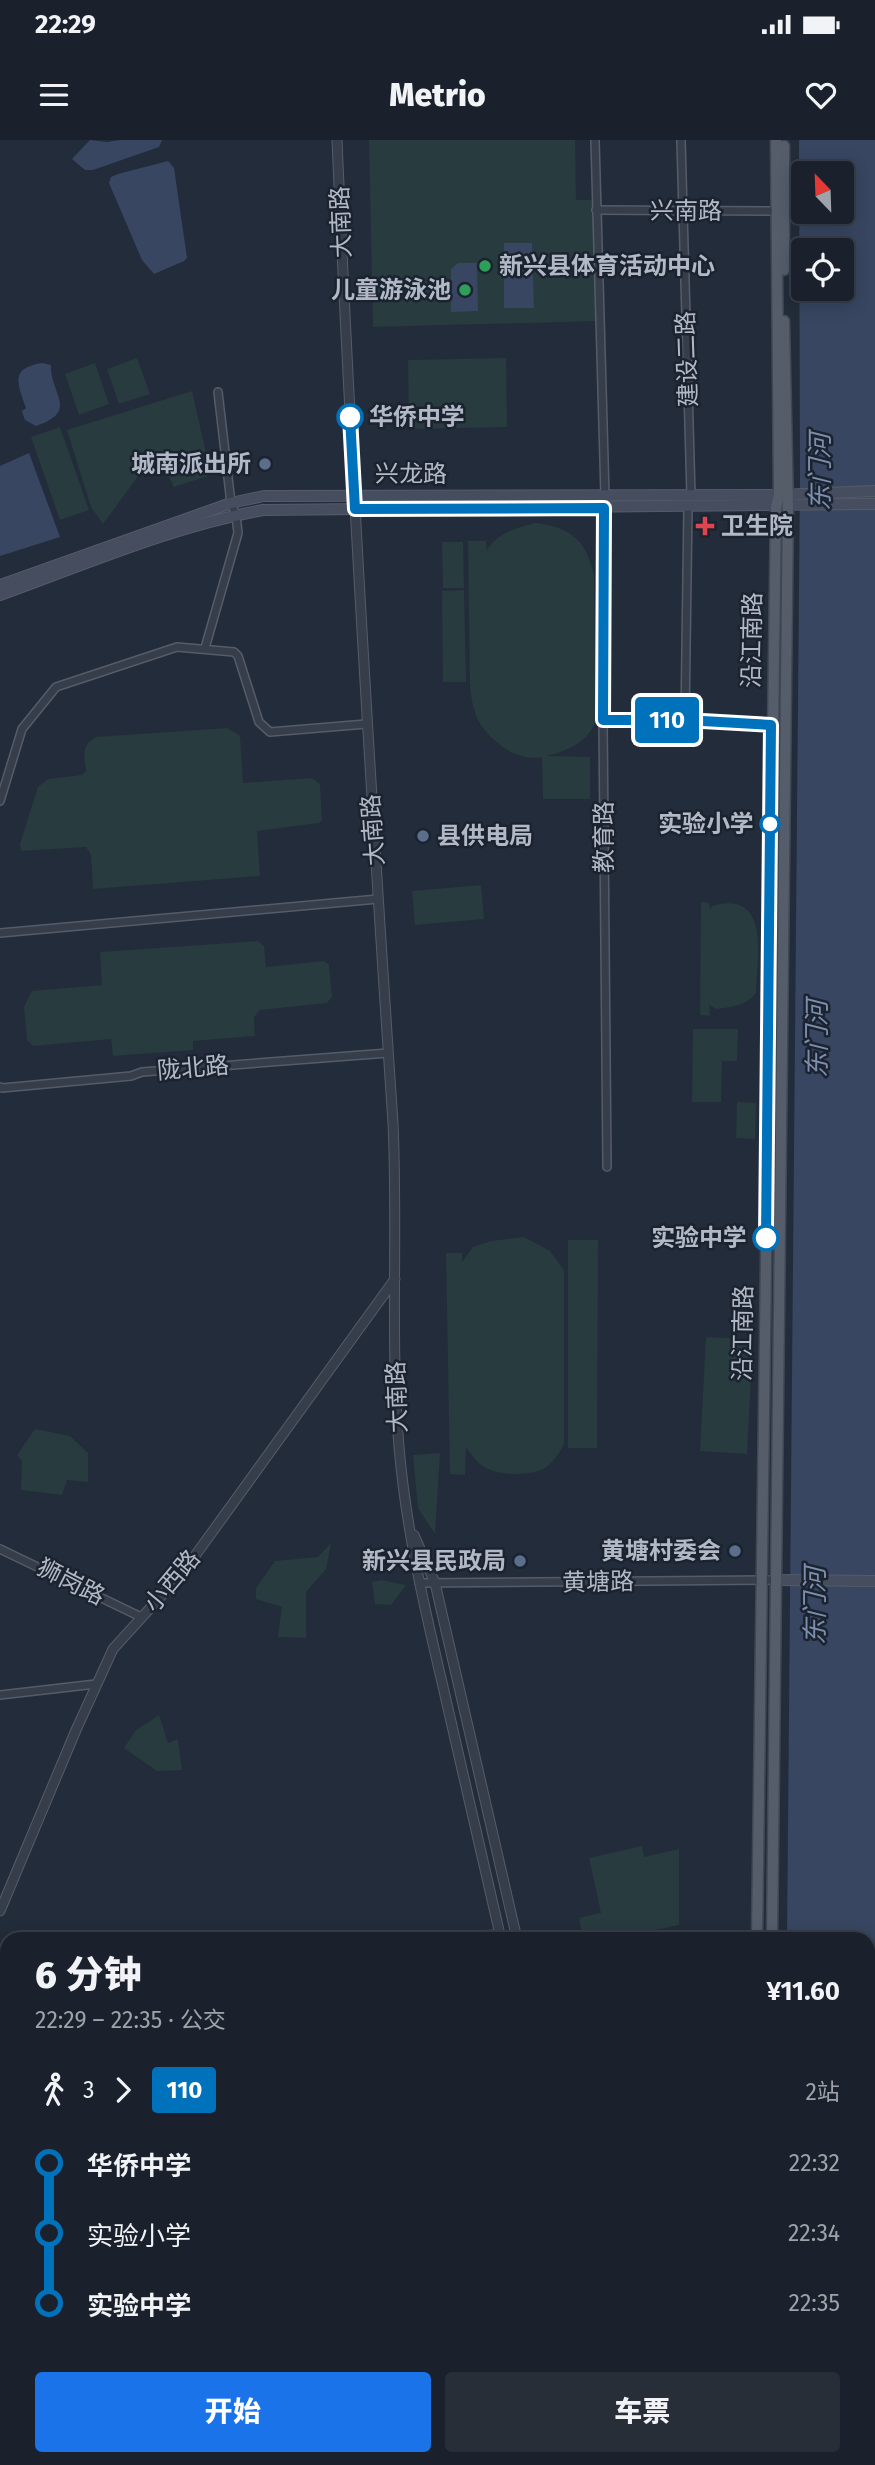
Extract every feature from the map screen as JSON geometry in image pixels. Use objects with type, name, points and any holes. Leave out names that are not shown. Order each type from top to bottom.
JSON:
[{"type":"main road","name":"沿江南路","points":[[772,1932],[792,507],[787,495],[776,211],[776,140]]},
{"type":"main road","name":"沿江南路","points":[[757,1932],[771,725],[776,507],[787,495],[784,140]]},
{"type":"main road","name":"兴龙路","points":[[0,585],[231,503],[264,496],[787,495],[875,491]]},
{"type":"main road","name":"兴龙路","points":[[0,595],[181,531],[263,510],[792,507],[875,504]]},
{"type":"main road","points":[[777,1580],[875,1581]]},
{"type":"street","name":"大南路","points":[[337,140],[346,364],[366,724],[396,1185],[399,1446],[419,1583],[500,1932]]},
{"type":"street","points":[[594,140],[605,495]]},
{"type":"street","name":"建设二路","points":[[681,140],[691,495]]},
{"type":"street","name":"兴南路","points":[[596,210],[776,211]]},
{"type":"street","points":[[205,648],[238,533],[236,515],[231,503],[218,393]]},
{"type":"street","points":[[685,720],[688,507]]},
{"type":"street","name":"教育路","points":[[604,508],[607,1167]]},
{"type":"street","points":[[0,801],[22,729],[56,687],[177,647],[234,652],[238,656],[259,723],[270,732],[366,724]]},
{"type":"street","points":[[603,720],[685,720],[771,725]]},
{"type":"street","points":[[0,933],[378,899]]},
{"type":"street","name":"陇北路","points":[[0,1087],[131,1076],[142,1072],[388,1053]]},
{"type":"street","name":"小西路","points":[[0,1911],[113,1648],[184,1570],[395,1279]]},
{"type":"street","name":"大南路","points":[[408,1521],[435,1583],[515,1932]]},
{"type":"street","name":"狮岗路","points":[[0,1549],[141,1617]]},
{"type":"street","name":"黄塘路","points":[[419,1583],[777,1580]]},
{"type":"street","points":[[0,1695],[96,1684]]},
{"type":"shaded area","name":"新兴县体育活动中心","points":[[369,140],[575,140],[576,200],[596,200],[598,321],[373,327]]},
{"type":"shaded area","points":[[137,358],[150,394],[119,404],[107,369]]},
{"type":"shaded area","points":[[506,358],[507,427],[409,429],[408,360]]},
{"type":"shaded area","points":[[95,363],[109,404],[79,415],[65,374]]},
{"type":"shaded area","points":[[192,391],[211,475],[174,487],[162,463],[142,471],[103,524],[91,507],[67,430]]},
{"type":"shaded area","points":[[60,427],[89,510],[60,520],[31,437]]},
{"type":"shaded area","points":[[536,523],[559,528],[576,538],[587,553],[594,575],[596,721],[582,740],[563,751],[547,756],[590,757],[590,799],[543,799],[542,757],[516,754],[493,739],[477,717],[470,688],[468,541],[486,541],[487,551],[501,536]]},
{"type":"shaded area","points":[[442,542],[463,542],[464,588],[443,588]]},
{"type":"shaded area","points":[[464,590],[466,682],[443,682],[442,591]]},
{"type":"shaded area","points":[[227,728],[240,736],[243,783],[312,778],[320,784],[322,820],[319,823],[257,831],[260,876],[93,889],[91,855],[86,847],[21,851],[20,844],[38,787],[48,779],[82,775],[86,771],[86,747],[96,737]]},
{"type":"shaded area","points":[[481,885],[484,919],[415,925],[412,891]]},
{"type":"shaded area","points":[[701,902],[709,903],[710,910],[712,906],[731,903],[744,907],[757,930],[756,993],[748,1001],[738,1005],[716,1009],[709,1005],[710,1016],[700,1015]]},
{"type":"shaded area","points":[[258,941],[264,946],[266,967],[324,961],[329,965],[332,997],[327,1003],[260,1010],[254,1017],[255,1036],[193,1041],[193,1050],[113,1056],[111,1039],[33,1046],[27,1040],[24,1007],[32,991],[102,985],[100,952]]},
{"type":"shaded area","points":[[693,1029],[738,1029],[737,1061],[722,1061],[721,1102],[692,1102]]},
{"type":"shaded area","points":[[737,1102],[756,1103],[755,1139],[736,1138]]},
{"type":"shaded area","points":[[524,1237],[550,1251],[564,1270],[564,1444],[546,1467],[532,1473],[518,1474],[496,1472],[484,1467],[466,1447],[465,1475],[450,1474],[446,1253],[462,1253],[462,1262],[473,1247],[491,1241]]},
{"type":"shaded area","points":[[568,1240],[598,1240],[597,1448],[568,1448]]},
{"type":"shaded area","points":[[706,1337],[753,1339],[747,1454],[700,1451]]},
{"type":"shaded area","points":[[35,1429],[70,1436],[88,1453],[88,1482],[67,1480],[62,1495],[21,1490],[22,1461],[17,1455]]},
{"type":"shaded area","points":[[440,1453],[435,1534],[418,1508],[413,1455]]},
{"type":"shaded area","points":[[331,1543],[326,1569],[306,1592],[306,1638],[278,1637],[282,1607],[256,1599],[256,1588],[275,1561],[318,1557]]},
{"type":"shaded area","points":[[381,1580],[406,1585],[391,1605],[375,1604],[372,1582]]},
{"type":"shaded area","points":[[159,1715],[168,1743],[178,1739],[182,1770],[157,1771],[124,1748],[136,1730]]},
{"type":"shaded area","points":[[642,1846],[644,1857],[679,1849],[679,1925],[646,1932],[582,1932],[579,1918],[601,1913],[589,1858]]},
{"type":"water","points":[[90,140],[162,140],[159,147],[93,170],[85,170],[72,159]]},
{"type":"water","name":"东门河","points":[[799,140],[875,140],[875,1932],[787,1932],[799,301],[854,301],[854,238],[799,238],[799,224],[854,224],[854,161],[799,161]]},
{"type":"water","points":[[168,161],[174,168],[187,258],[154,274],[142,260],[109,183],[111,177],[118,174]]},
{"type":"water","points":[[504,243],[532,243],[534,308],[504,308]]},
{"type":"water","name":"儿童游泳池","points":[[458,263],[477,263],[478,311],[451,312],[451,269]]},
{"type":"water","points":[[42,363],[51,365],[60,408],[49,420],[36,426],[25,420],[22,411],[26,408],[20,392],[19,378],[24,369]]},
{"type":"water","points":[[29,453],[60,537],[0,556],[0,466]]},
{"type":"bus line","name":"110","points":[[350,417],[355,509],[604,508],[603,720],[685,720],[771,725],[766,1238]]},
{"type":"place","name":"新兴县体育活动中心","points":[[485,266]]},
{"type":"place","name":"儿童游泳池","points":[[465,290]]},
{"type":"place","name":"华侨中学","points":[[350,417]]},
{"type":"place","name":"城南派出所","points":[[265,464]]},
{"type":"place","name":"卫生院","points":[[705,526]]},
{"type":"place","name":"实验小学","points":[[770,824]]},
{"type":"place","name":"县供电局","points":[[423,836]]},
{"type":"place","name":"实验中学","points":[[766,1238]]},
{"type":"place","name":"黄塘村委会","points":[[735,1551]]},
{"type":"place","name":"新兴县民政局","points":[[520,1561]]}]
